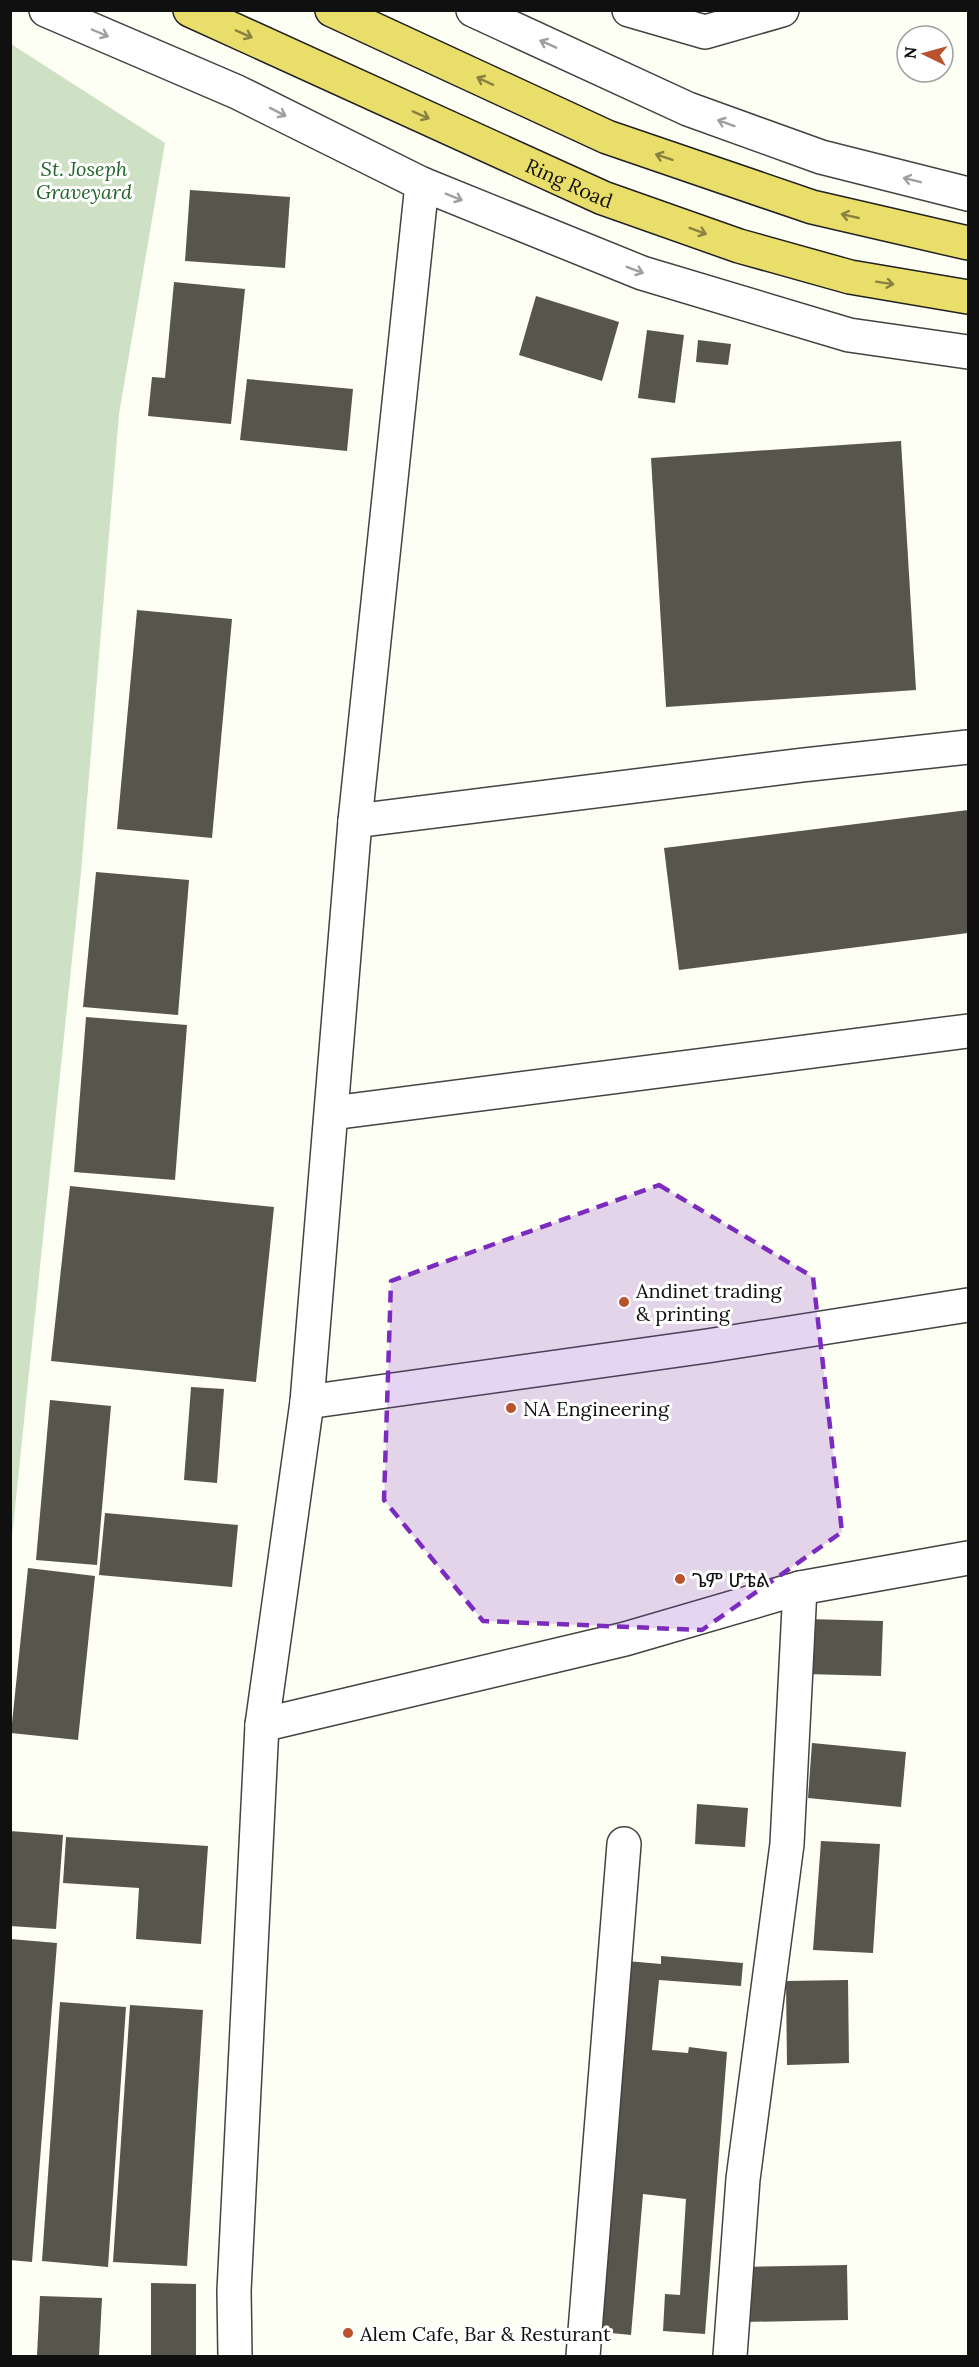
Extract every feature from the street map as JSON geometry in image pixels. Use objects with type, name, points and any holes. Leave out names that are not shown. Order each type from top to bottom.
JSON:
[{"type":"highway","name":"Ring Road","points":[[190,10],[603,198],[739,246],[850,277],[969,297]]},
{"type":"highway","points":[[332,10],[607,137],[812,207],[969,243]]},
{"type":"street","points":[[46,10],[237,92],[422,184],[642,273],[849,335],[969,352]]},
{"type":"street","points":[[473,10],[688,109],[821,157],[969,194]]},
{"type":"street","points":[[629,10],[705,32],[782,10]]},
{"type":"street","points":[[234,2356],[234,2291],[262,1725],[307,1402],[355,821],[422,184]]},
{"type":"street","points":[[355,821],[803,765],[969,747]]},
{"type":"street","points":[[332,1113],[969,1032]]},
{"type":"street","points":[[307,1402],[707,1346],[969,1305]]},
{"type":"street","points":[[262,1725],[625,1639],[800,1588],[969,1558]]},
{"type":"street","points":[[730,2356],[743,2179],[786,1844],[800,1588]]},
{"type":"street","points":[[583,2356],[624,1844]]},
{"type":"highlighted area","points":[[659,1185],[813,1277],[842,1532],[702,1630],[483,1621],[384,1500],[391,1281]]},
{"type":"green space","name":"St. Joseph Graveyard","points":[[11,44],[165,143],[119,414],[81,873],[11,1546]]},
{"type":"building","points":[[190,190],[290,197],[285,268],[185,261]]},
{"type":"building","points":[[174,282],[245,289],[231,424],[148,416],[152,377],[165,378]]},
{"type":"building","points":[[536,296],[619,322],[602,381],[519,355]]},
{"type":"building","points":[[647,330],[684,335],[675,403],[638,398]]},
{"type":"building","points":[[698,340],[731,344],[728,365],[696,362]]},
{"type":"building","points":[[247,379],[353,389],[347,451],[240,440]]},
{"type":"building","points":[[901,441],[916,690],[666,707],[651,458]]},
{"type":"building","points":[[137,610],[232,619],[212,838],[117,829]]},
{"type":"building","points":[[968,810],[968,933],[679,970],[664,848]]},
{"type":"building","points":[[96,872],[189,880],[178,1015],[83,1007]]},
{"type":"building","points":[[86,1017],[187,1025],[175,1180],[74,1172]]},
{"type":"building","points":[[70,1186],[274,1207],[256,1382],[51,1361]]},
{"type":"building","points":[[191,1387],[224,1389],[217,1483],[184,1480]]},
{"type":"building","points":[[50,1400],[111,1406],[97,1565],[36,1560]]},
{"type":"building","points":[[105,1513],[238,1525],[232,1587],[99,1575]]},
{"type":"building","points":[[28,1568],[95,1576],[78,1740],[11,1733]]},
{"type":"building","points":[[807,1619],[883,1621],[881,1676],[805,1674]]},
{"type":"building","points":[[812,1743],[906,1752],[901,1807],[808,1798]]},
{"type":"building","points":[[697,1804],[748,1808],[745,1847],[695,1844]]},
{"type":"building","points":[[10,1831],[63,1835],[56,1929],[10,1926]]},
{"type":"building","points":[[66,1837],[208,1846],[201,1944],[136,1939],[139,1888],[63,1883]]},
{"type":"building","points":[[821,1841],[880,1844],[873,1953],[813,1950]]},
{"type":"building","points":[[10,1939],[57,1943],[32,2262],[10,2260]]},
{"type":"building","points":[[661,1956],[743,1963],[741,1986],[659,1980],[652,2050],[688,2053],[689,2047],[727,2052],[705,2334],[663,2331],[665,2294],[680,2295],[686,2199],[643,2194],[631,2335],[601,2332],[613,2191],[605,2192],[627,1961],[661,1964]]},
{"type":"building","points":[[848,1980],[849,2063],[787,2065],[786,1981]]},
{"type":"building","points":[[60,2002],[126,2007],[108,2267],[42,2261]]},
{"type":"building","points":[[130,2005],[203,2010],[187,2266],[113,2262]]},
{"type":"building","points":[[847,2265],[848,2320],[743,2322],[742,2267]]},
{"type":"building","points":[[151,2283],[196,2284],[196,2356],[151,2356]]},
{"type":"building","points":[[40,2296],[102,2298],[99,2356],[37,2356]]},
{"type":"place","name":"Andinet trading & printing","points":[[624,1302]]},
{"type":"place","name":"NA Engineering","points":[[511,1408]]},
{"type":"place","name":"ጌም ሆቴል","points":[[680,1579]]},
{"type":"place","name":"Alem Cafe, Bar & Resturant","points":[[348,2333]]}]
